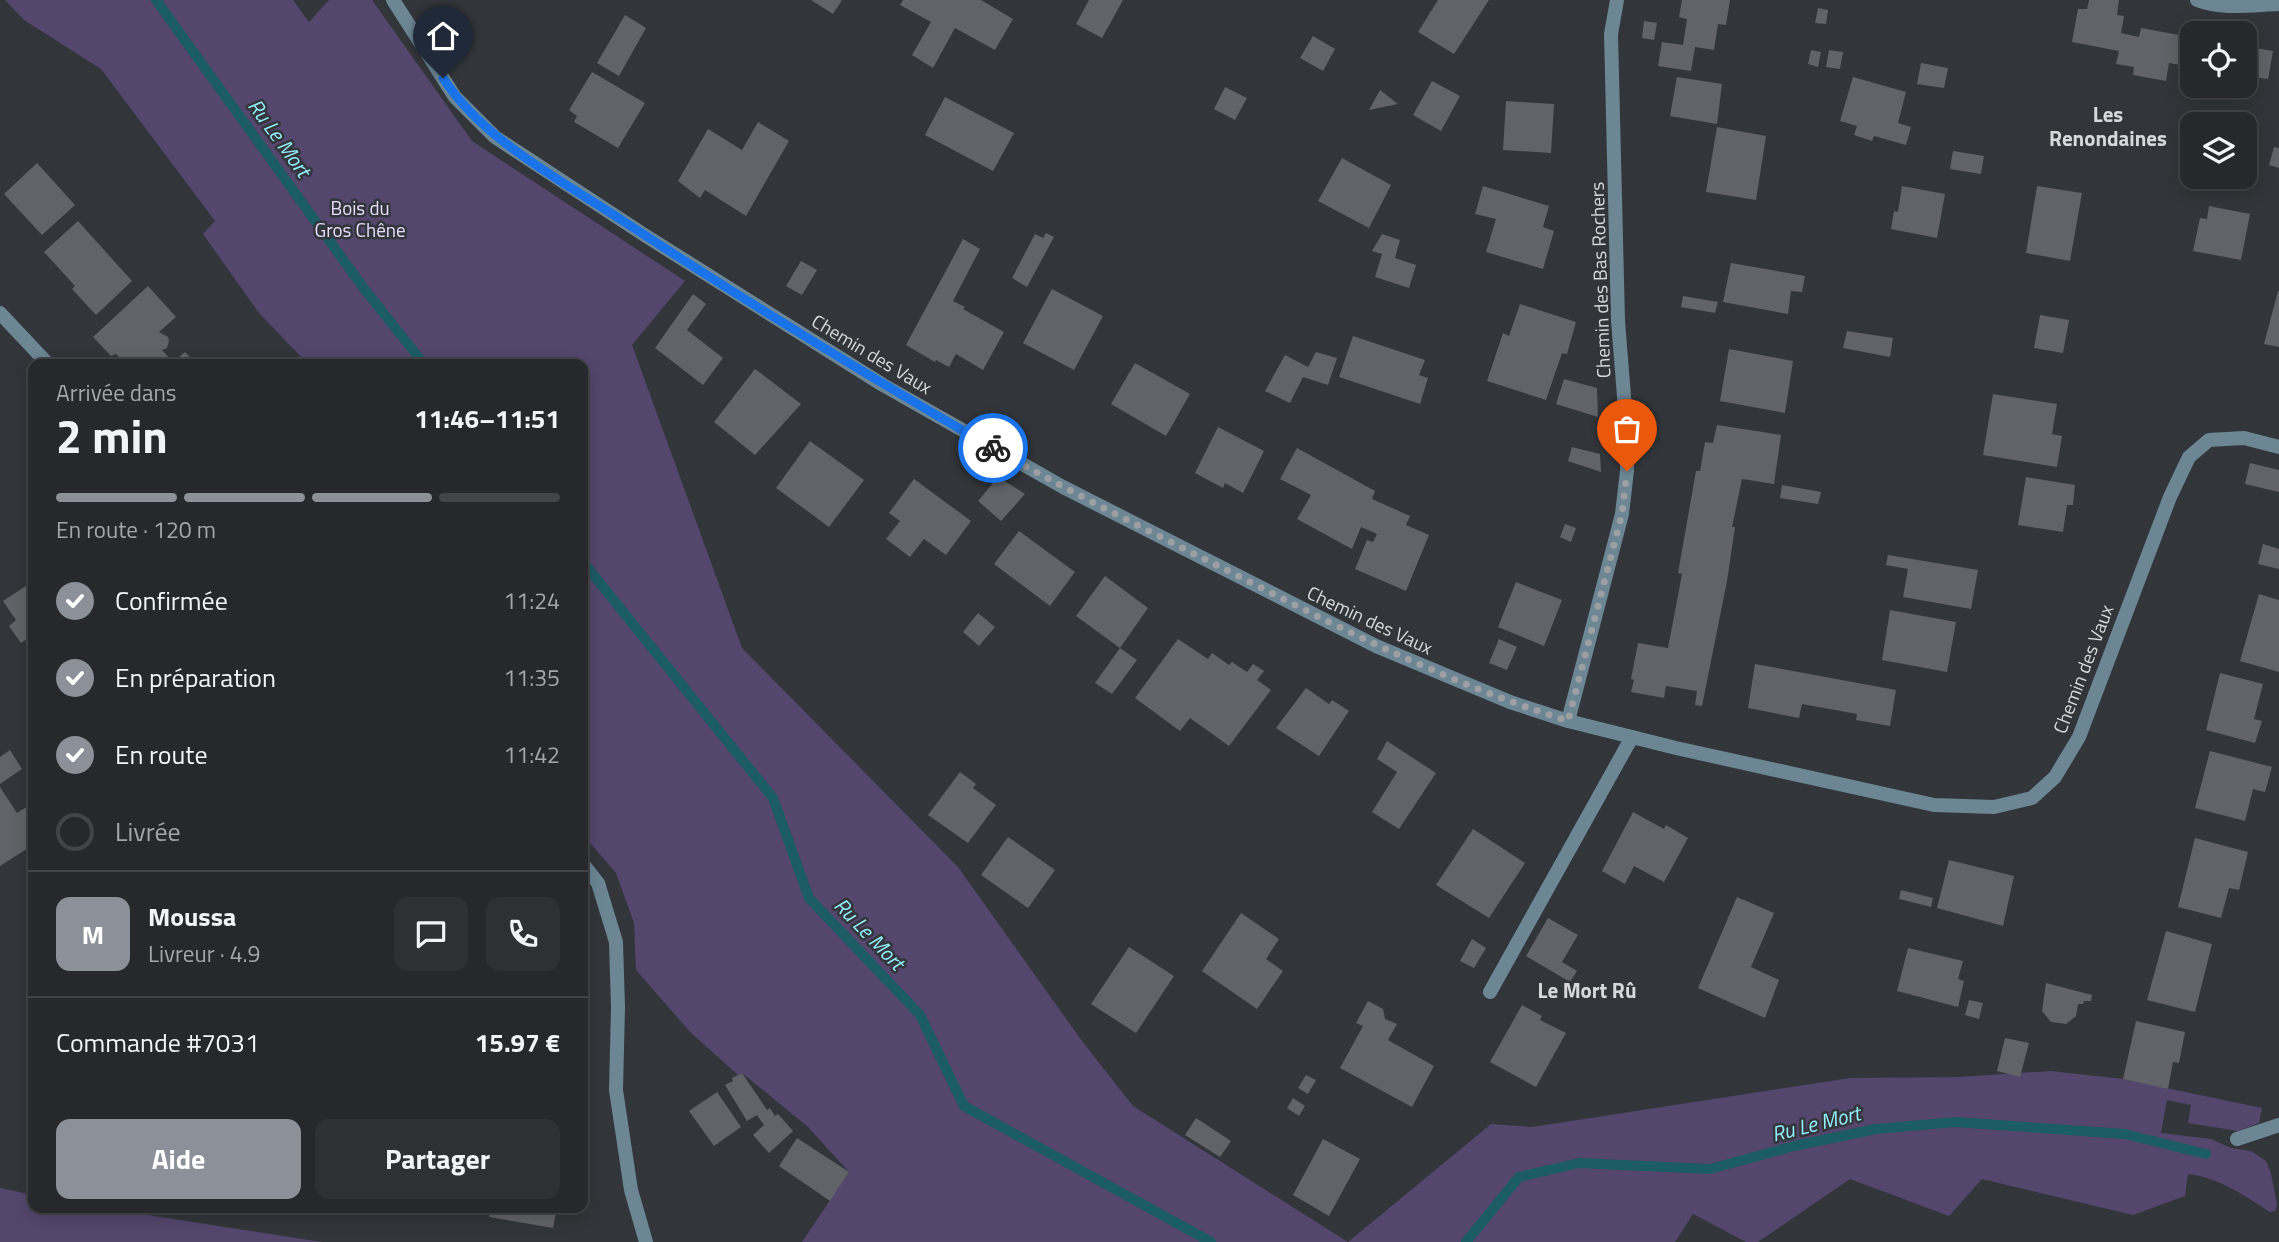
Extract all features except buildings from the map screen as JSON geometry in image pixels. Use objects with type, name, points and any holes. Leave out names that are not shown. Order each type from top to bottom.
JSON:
[{"type":"street","name":"Chemin des Vaux","points":[[393,0],[455,97],[495,137],[883,385],[1063,487],[1376,646],[1510,702],[1568,721],[1632,737],[1934,805],[1994,807],[2032,798],[2055,777],[2079,737],[2170,497],[2189,457],[2208,440],[2244,438],[2279,447]]},
{"type":"street","name":"Chemin des Bas Rochers","points":[[1568,721],[1622,514],[1627,471],[1618,321],[1611,34],[1617,0]]},
{"type":"street","points":[[2197,0],[2207,4],[2232,6],[2279,4]]},
{"type":"street","points":[[0,313],[43,359]]},
{"type":"street","points":[[1490,992],[1632,737]]},
{"type":"street","points":[[588,870],[598,883],[616,942],[616,1090],[631,1190],[646,1242]]},
{"type":"street","points":[[2237,1139],[2279,1125]]},
{"type":"green space","name":"Bois du Gros Chêne","points":[[5,0],[293,0],[309,22],[329,0],[372,0],[472,141],[685,281],[632,345],[742,648],[958,867],[1082,1041],[1133,1106],[1348,1242],[802,1242],[849,1172],[808,1127],[742,1073],[738,1075],[690,1032],[636,970],[634,923],[616,873],[588,841],[588,359],[303,359],[259,313],[203,234],[215,221],[101,69],[24,20]]},
{"type":"green space","points":[[2051,1071],[2123,1079],[2262,1108],[2259,1123],[2238,1131],[2188,1123],[2191,1105],[2167,1100],[2161,1133],[2211,1139],[2231,1148],[2251,1151],[2266,1161],[2277,1205],[2275,1211],[2270,1212],[2221,1183],[2188,1174],[2185,1196],[2133,1215],[1982,1179],[1949,1216],[1850,1179],[1758,1242],[1746,1242],[1693,1214],[1675,1242],[1348,1242],[1491,1124],[1532,1127],[1850,1078],[1960,1077]]},
{"type":"green space","points":[[0,1188],[28,1194],[28,1213],[134,1213],[322,1242],[0,1242]]},
{"type":"waterway","name":"Ru Le Mort","points":[[156,0],[365,290],[420,359]]},
{"type":"waterway","name":"Ru Le Mort","points":[[588,568],[773,798],[809,898],[920,1015],[964,1106],[1211,1242]]},
{"type":"waterway","name":"Ru Le Mort","points":[[1466,1242],[1519,1177],[1579,1163],[1710,1169],[1794,1146],[1876,1129],[1955,1122],[2125,1134],[2206,1154]]},
{"type":"way so far","points":[[993,448],[1063,487],[1376,646],[1510,702],[1568,721],[1622,514],[1627,471]]},
{"type":"district","name":"Les Renondaines","points":[[2108,127]]},
{"type":"district","name":"Le Mort Rû","points":[[1587,991]]},
{"type":"route","points":[[443,78],[455,97],[495,137],[860,371],[993,448]]}]
